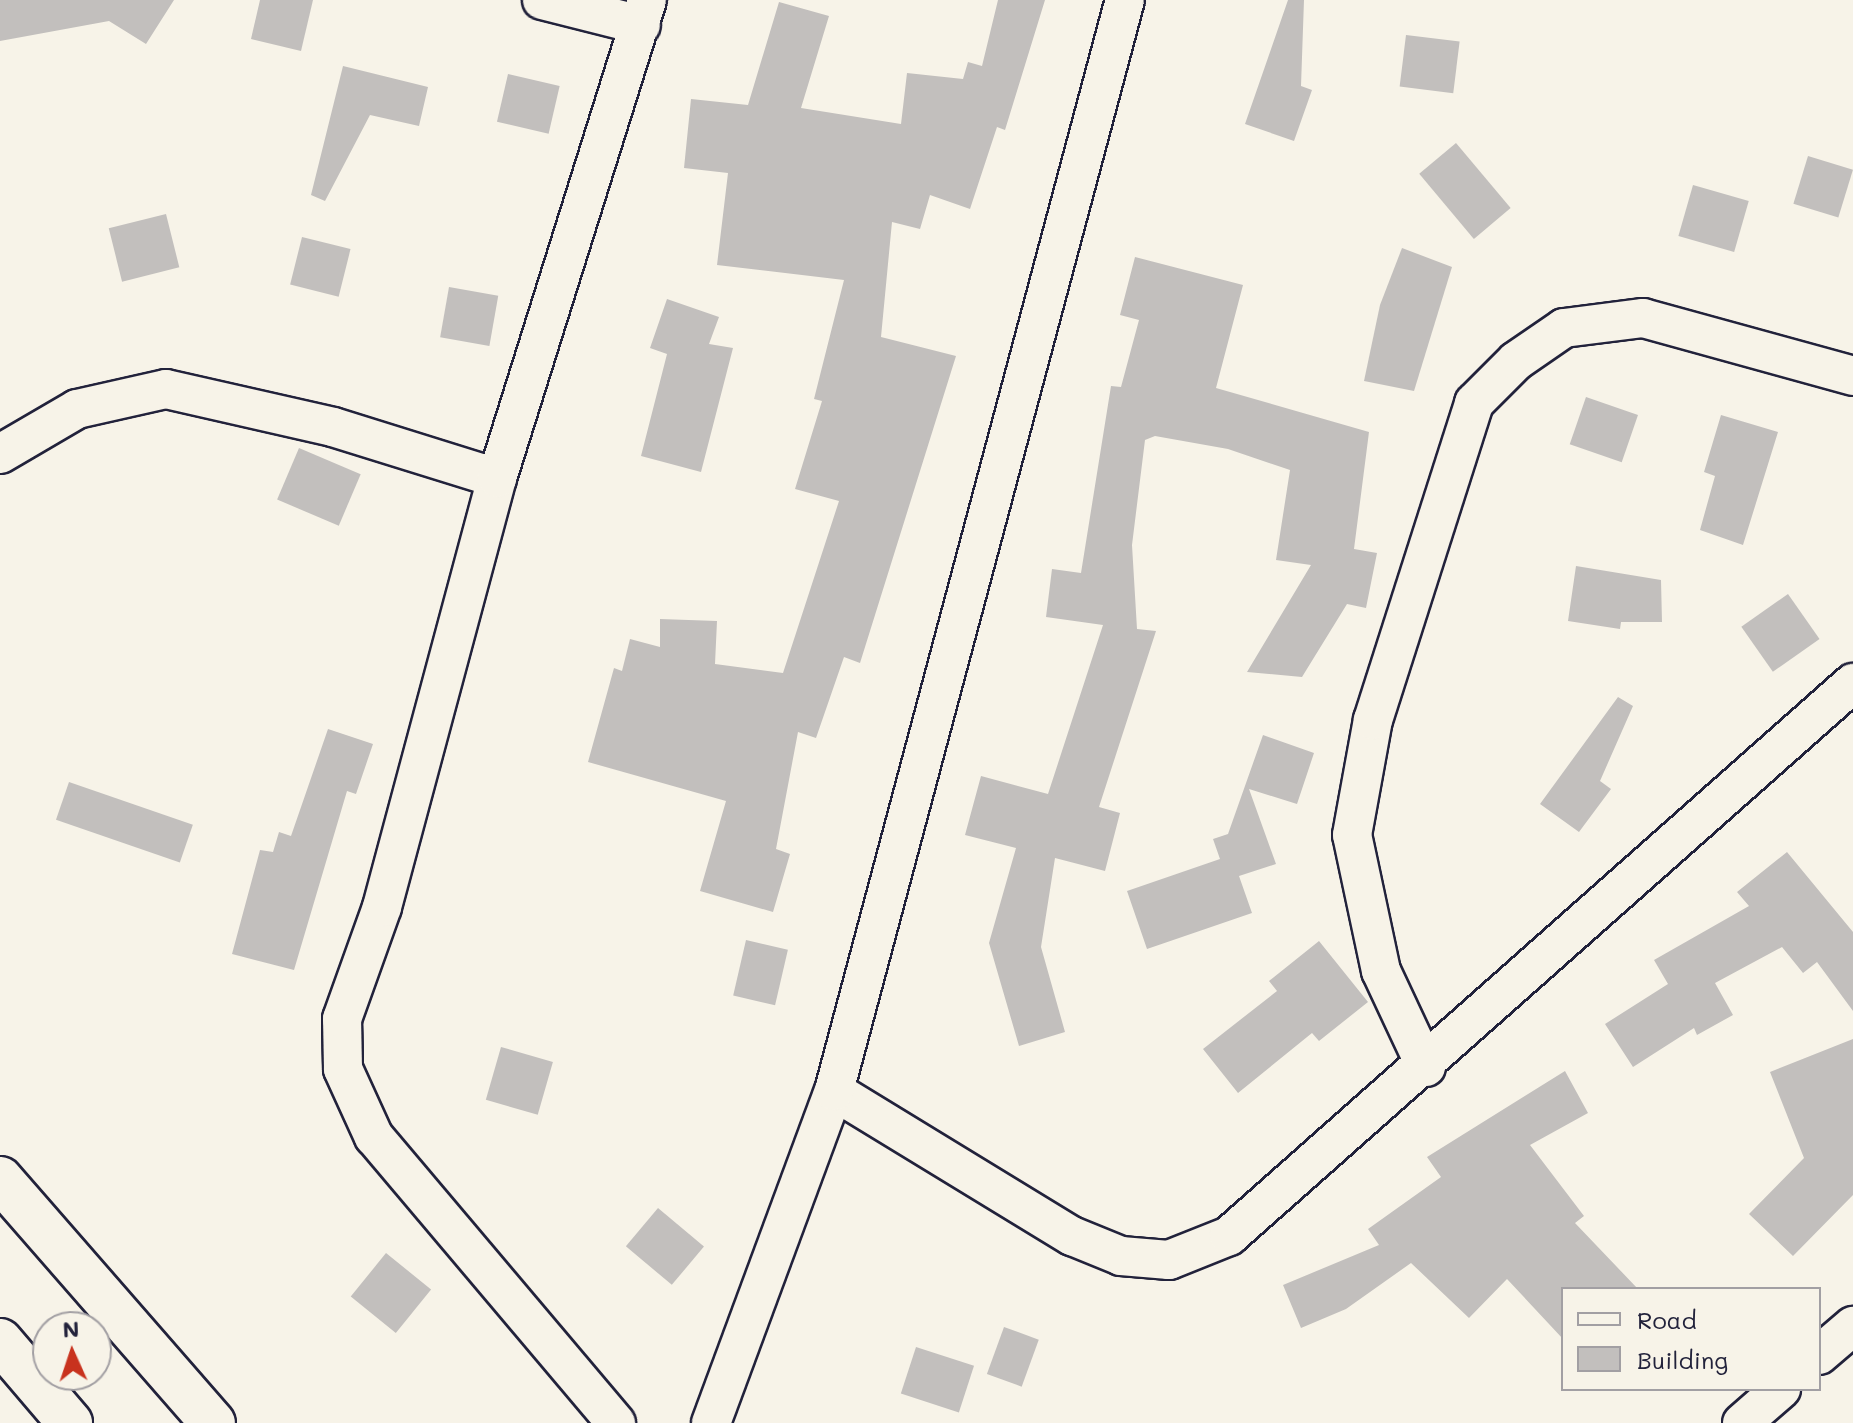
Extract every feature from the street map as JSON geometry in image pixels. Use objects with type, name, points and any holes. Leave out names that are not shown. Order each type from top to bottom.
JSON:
[{"type":"street","points":[[542,0],[644,13],[497,478],[382,907],[353,972],[342,1019],[343,1069],[374,1137],[616,1423]]},
{"type":"street","points":[[711,1423],[834,1091],[1125,0]]},
{"type":"street","points":[[1426,1067],[1381,971],[1352,835],[1373,720],[1474,403],[1516,361],[1564,328],[1643,318],[1853,376]]},
{"type":"street","points":[[0,454],[77,409],[166,389],[333,427],[497,478]]},
{"type":"street","points":[[834,1091],[1072,1236],[1121,1256],[1169,1260],[1229,1236],[1426,1067],[1853,683]]},
{"type":"street","points":[[0,1179],[213,1423]]},
{"type":"street","points":[[1821,1353],[1853,1326]]},
{"type":"street","points":[[0,1341],[70,1423]]},
{"type":"street","points":[[1742,1423],[1779,1391]]},
{"type":"building","points":[[0,0],[174,0],[146,44],[109,21],[0,41]]},
{"type":"building","points":[[260,0],[313,0],[301,51],[251,39]]},
{"type":"building","points":[[998,0],[1045,0],[1005,130],[997,127],[970,209],[930,195],[920,229],[892,222],[881,337],[956,356],[860,663],[844,657],[816,738],[798,732],[776,849],[790,854],[773,912],[700,891],[726,801],[588,762],[614,668],[622,671],[630,639],[660,647],[660,619],[717,621],[715,664],[783,673],[839,501],[795,489],[822,401],[814,399],[844,280],[717,265],[728,173],[684,168],[691,99],[748,105],[779,2],[829,16],[801,108],[901,124],[907,73],[963,79],[968,62],[982,66]]},
{"type":"building","points":[[1288,0],[1304,0],[1301,86],[1312,90],[1294,141],[1245,124]]},
{"type":"building","points":[[1406,35],[1460,42],[1453,93],[1400,87]]},
{"type":"building","points":[[343,66],[428,87],[419,126],[370,115],[325,201],[311,195]]},
{"type":"building","points":[[508,74],[560,86],[549,134],[497,122]]},
{"type":"building","points":[[1456,143],[1511,208],[1474,239],[1419,174]]},
{"type":"building","points":[[1808,156],[1853,170],[1838,218],[1793,204]]},
{"type":"building","points":[[1693,185],[1749,201],[1734,252],[1678,236]]},
{"type":"building","points":[[166,214],[179,267],[122,282],[109,228]]},
{"type":"building","points":[[302,237],[351,249],[339,297],[290,285]]},
{"type":"building","points":[[1402,248],[1452,267],[1414,391],[1364,381],[1380,305]]},
{"type":"building","points":[[1135,257],[1243,285],[1216,388],[1369,432],[1354,549],[1377,553],[1366,608],[1347,604],[1302,677],[1247,672],[1311,565],[1276,560],[1290,470],[1228,449],[1155,436],[1145,440],[1132,545],[1137,629],[1156,631],[1099,807],[1120,813],[1105,871],[1055,858],[1041,947],[1065,1032],[1019,1046],[989,943],[1016,848],[965,835],[981,776],[1048,794],[1103,625],[1046,617],[1052,569],[1081,573],[1111,386],[1121,387],[1139,320],[1120,315]]},
{"type":"building","points":[[449,287],[498,296],[489,346],[440,337]]},
{"type":"building","points":[[667,299],[719,317],[709,344],[733,348],[701,472],[641,456],[667,354],[650,348]]},
{"type":"building","points":[[1586,397],[1638,415],[1622,462],[1570,444]]},
{"type":"building","points":[[1721,415],[1778,432],[1743,545],[1700,530],[1715,476],[1704,472]]},
{"type":"building","points":[[299,448],[361,474],[339,526],[277,500]]},
{"type":"building","points":[[1576,566],[1661,580],[1662,622],[1621,622],[1620,629],[1568,621]]},
{"type":"building","points":[[1788,594],[1820,639],[1773,672],[1741,627]]},
{"type":"building","points":[[1618,697],[1633,706],[1600,781],[1611,789],[1579,832],[1540,804]]},
{"type":"building","points":[[328,729],[373,744],[356,794],[347,791],[294,970],[232,954],[260,850],[273,852],[279,832],[291,836]]},
{"type":"building","points":[[1263,735],[1314,753],[1297,804],[1249,789],[1276,864],[1239,876],[1252,913],[1147,949],[1127,891],[1220,859],[1213,839],[1228,834]]},
{"type":"building","points":[[69,782],[193,825],[180,862],[56,820]]},
{"type":"building","points":[[1787,852],[1853,932],[1853,1011],[1817,962],[1803,973],[1782,947],[1715,983],[1733,1015],[1697,1035],[1694,1028],[1633,1067],[1605,1024],[1668,984],[1654,960],[1749,906],[1737,892]]},
{"type":"building","points":[[746,940],[788,950],[775,1005],[733,996]]},
{"type":"building","points":[[1319,941],[1368,1002],[1319,1041],[1312,1033],[1238,1093],[1203,1049],[1277,991],[1269,981]]},
{"type":"building","points":[[1853,1039],[1853,1195],[1793,1256],[1749,1214],[1804,1158],[1770,1072]]},
{"type":"building","points":[[501,1047],[553,1062],[538,1115],[486,1100]]},
{"type":"building","points":[[1565,1071],[1588,1113],[1530,1145],[1584,1216],[1575,1223],[1636,1287],[1561,1287],[1561,1337],[1507,1279],[1469,1318],[1411,1263],[1346,1309],[1301,1328],[1283,1285],[1379,1245],[1368,1229],[1441,1177],[1427,1157]]},
{"type":"building","points":[[658,1208],[704,1247],[672,1285],[626,1246]]},
{"type":"building","points":[[386,1253],[431,1290],[396,1333],[351,1297]]},
{"type":"building","points":[[1004,1327],[1039,1340],[1022,1387],[987,1374]]},
{"type":"building","points":[[916,1347],[974,1366],[959,1412],[901,1394]]}]
